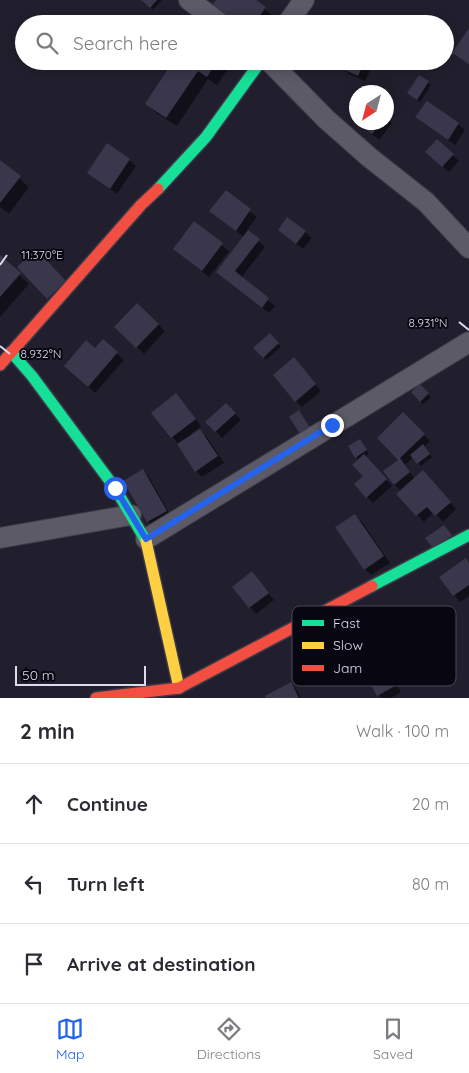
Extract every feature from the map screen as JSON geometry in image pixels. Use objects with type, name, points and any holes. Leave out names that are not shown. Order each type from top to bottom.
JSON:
[{"type":"street","points":[[190,0],[209,15]]},
{"type":"street","points":[[293,15],[304,0]]},
{"type":"street","points":[[0,365],[140,205],[161,187],[203,140],[254,70]]},
{"type":"street","points":[[278,70],[326,119],[369,157],[426,202],[469,248]]},
{"type":"street","points":[[146,539],[469,342]]},
{"type":"street","points":[[11,352],[32,376],[115,488],[146,539],[179,688]]},
{"type":"street","points":[[0,538],[131,515]]},
{"type":"street","points":[[334,606],[469,535]]},
{"type":"street","points":[[96,698],[179,688],[292,628]]},
{"type":"building","points":[[141,0],[157,0],[150,8]]},
{"type":"building","points":[[216,0],[256,0],[266,7],[260,15],[223,15],[211,6]]},
{"type":"building","points":[[469,28],[469,64],[454,54],[454,50]]},
{"type":"building","points":[[167,70],[211,70],[207,77],[198,71],[166,118],[145,104]]},
{"type":"building","points":[[345,70],[361,70],[358,76]]},
{"type":"building","points":[[419,75],[429,81],[417,100],[407,93]]},
{"type":"building","points":[[427,101],[459,123],[448,140],[415,117]]},
{"type":"building","points":[[367,130],[375,130],[372,134]]},
{"type":"building","points":[[437,139],[454,154],[442,167],[425,152]]},
{"type":"building","points":[[107,143],[130,159],[110,189],[87,173]]},
{"type":"building","points":[[0,160],[21,176],[0,203]]},
{"type":"building","points":[[226,190],[251,209],[236,231],[209,211]]},
{"type":"building","points":[[287,217],[306,231],[296,244],[278,230]]},
{"type":"building","points":[[194,221],[223,243],[202,271],[173,249]]},
{"type":"building","points":[[248,230],[260,239],[235,271],[269,298],[262,308],[216,272]]},
{"type":"building","points":[[36,249],[66,281],[47,299],[17,267]]},
{"type":"building","points":[[0,255],[21,273],[0,297]]},
{"type":"building","points":[[137,303],[159,324],[136,348],[114,327]]},
{"type":"building","points":[[270,333],[279,343],[263,358],[253,348]]},
{"type":"building","points":[[103,339],[118,352],[88,387],[64,366],[86,340],[95,348]]},
{"type":"building","points":[[294,357],[316,384],[295,402],[273,375]]},
{"type":"building","points":[[420,384],[429,393],[420,402],[411,392]]},
{"type":"building","points":[[176,393],[196,419],[171,438],[151,413]]},
{"type":"building","points":[[226,403],[236,413],[215,432],[205,422]]},
{"type":"building","points":[[299,410],[310,428],[300,434],[289,417]]},
{"type":"building","points":[[403,412],[425,434],[400,458],[410,472],[394,485],[383,471],[398,460],[377,438]]},
{"type":"building","points":[[200,429],[218,456],[195,472],[177,444]]},
{"type":"building","points":[[360,439],[367,450],[355,458],[348,446]]},
{"type":"building","points":[[423,444],[430,454],[417,464],[410,455]]},
{"type":"building","points":[[364,454],[387,479],[366,498],[354,484],[363,476],[352,465]]},
{"type":"building","points":[[143,469],[167,511],[147,522],[123,481]]},
{"type":"building","points":[[423,470],[451,502],[435,516],[427,507],[416,516],[396,494]]},
{"type":"building","points":[[355,514],[384,556],[364,570],[335,527]]},
{"type":"building","points":[[444,525],[452,535],[433,548],[425,538]]},
{"type":"building","points":[[466,558],[469,563],[469,585],[453,596],[439,577]]},
{"type":"building","points":[[252,571],[269,593],[249,608],[232,587]]},
{"type":"building","points":[[291,682],[299,698],[266,698],[265,696]]},
{"type":"building","points":[[372,686],[395,686],[377,696]]},
{"type":"traffic: fast","points":[[158,189],[206,137],[254,70]]},
{"type":"traffic: fast","points":[[11,352],[32,376],[115,488],[146,541]]},
{"type":"traffic: fast","points":[[372,586],[469,535]]},
{"type":"traffic: slow","points":[[146,541],[179,688]]},
{"type":"traffic: jam","points":[[0,365],[141,205],[158,189]]},
{"type":"traffic: jam","points":[[334,606],[372,586]]},
{"type":"traffic: jam","points":[[96,698],[179,688],[292,628]]},
{"type":"route","points":[[115,488],[146,539],[332,425]]}]
